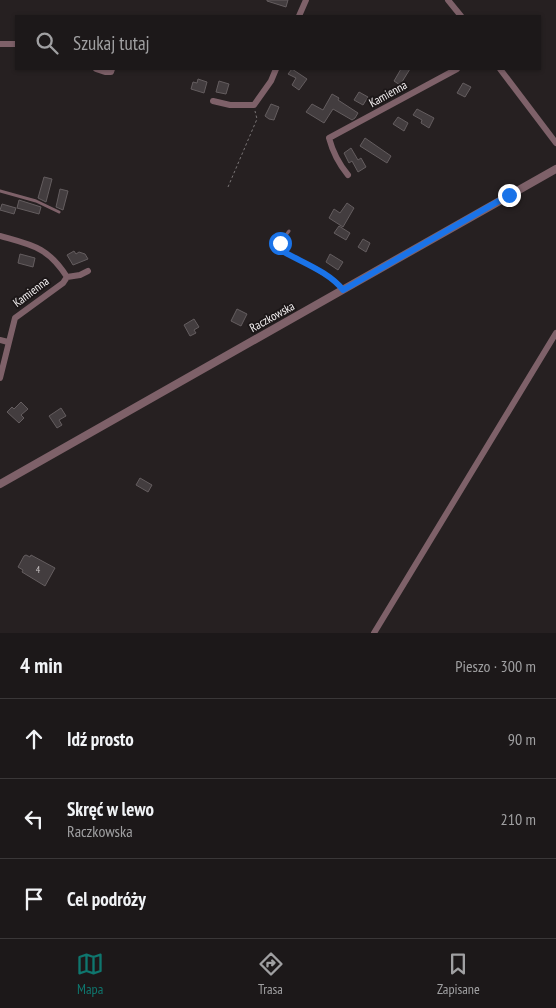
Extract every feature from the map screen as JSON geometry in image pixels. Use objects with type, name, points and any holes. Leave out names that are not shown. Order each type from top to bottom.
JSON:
[{"type":"street","points":[[299,15],[306,0]]},
{"type":"street","points":[[448,0],[460,15]]},
{"type":"street","points":[[0,44],[15,44]]},
{"type":"street","points":[[99,70],[111,72],[112,70]]},
{"type":"street","points":[[213,100],[230,105],[254,105],[271,81],[276,70]]},
{"type":"street","name":"Kamienna","points":[[348,174],[332,151],[329,138],[455,70]]},
{"type":"street","points":[[501,70],[556,143]]},
{"type":"street","name":"Raczkowska","points":[[0,484],[556,169]]},
{"type":"street","points":[[0,236],[25,243],[46,252],[58,262],[67,276]]},
{"type":"street","name":"Kamienna","points":[[0,378],[15,318],[63,283],[67,276],[80,275],[88,271]]},
{"type":"street","points":[[374,633],[556,333]]},
{"type":"street","points":[[0,340],[8,342]]},
{"type":"lane","points":[[0,190],[36,201],[59,212]]},
{"type":"lane","points":[[289,231],[280,243],[281,249],[338,283],[343,290]]},
{"type":"path","points":[[228,187],[257,119],[254,105]]},
{"type":"building","points":[[267,0],[288,0],[286,7]]},
{"type":"building","points":[[294,70],[307,79],[299,90],[292,85],[296,78],[288,74]]},
{"type":"building","points":[[400,70],[409,70],[400,85],[394,81]]},
{"type":"building","points":[[198,79],[207,82],[204,93],[191,89],[193,82],[197,83]]},
{"type":"building","points":[[219,81],[229,84],[226,94],[216,92]]},
{"type":"building","points":[[463,83],[471,87],[465,97],[457,93]]},
{"type":"building","points":[[359,92],[368,97],[363,105],[354,100]]},
{"type":"building","points":[[332,94],[358,113],[355,118],[352,120],[333,109],[324,123],[306,112],[312,104],[323,110]]},
{"type":"building","points":[[271,104],[279,107],[274,120],[265,116]]},
{"type":"building","points":[[417,109],[434,118],[429,128],[421,123],[422,120],[413,115]]},
{"type":"building","points":[[398,117],[408,123],[404,131],[393,124]]},
{"type":"building","points":[[365,138],[391,156],[387,163],[360,146]]},
{"type":"building","points":[[351,148],[358,160],[361,158],[366,167],[358,172],[352,161],[349,163],[344,153]]},
{"type":"building","points":[[44,177],[52,179],[46,202],[38,198]]},
{"type":"building","points":[[60,189],[68,191],[63,210],[56,207]]},
{"type":"building","points":[[19,200],[41,207],[39,214],[17,208]]},
{"type":"building","points":[[347,203],[354,208],[343,227],[329,218],[334,209],[340,213]]},
{"type":"building","points":[[2,204],[16,208],[14,214],[0,210]]},
{"type":"building","points":[[339,226],[350,233],[346,240],[334,233]]},
{"type":"building","points":[[363,239],[370,243],[366,252],[358,247]]},
{"type":"building","points":[[74,251],[76,254],[79,252],[85,254],[88,259],[73,265],[67,255]]},
{"type":"building","points":[[20,254],[35,258],[33,267],[18,263]]},
{"type":"building","points":[[330,254],[343,262],[338,270],[326,262]]},
{"type":"building","points":[[237,309],[247,314],[241,326],[231,321]]},
{"type":"building","points":[[194,319],[199,327],[194,330],[196,333],[190,336],[184,325]]},
{"type":"building","points":[[21,402],[28,409],[21,415],[24,418],[19,423],[7,412],[12,407],[14,409]]},
{"type":"building","points":[[61,408],[66,416],[59,420],[62,425],[57,428],[49,416]]},
{"type":"building","points":[[140,478],[152,485],[148,492],[136,485]]},
{"type":"building","points":[[26,555],[30,557],[31,555],[55,568],[45,586],[22,572],[23,570],[18,567]]},
{"type":"route","points":[[280,243],[280,247],[284,252],[329,277],[338,283],[343,290],[509,195]]}]
